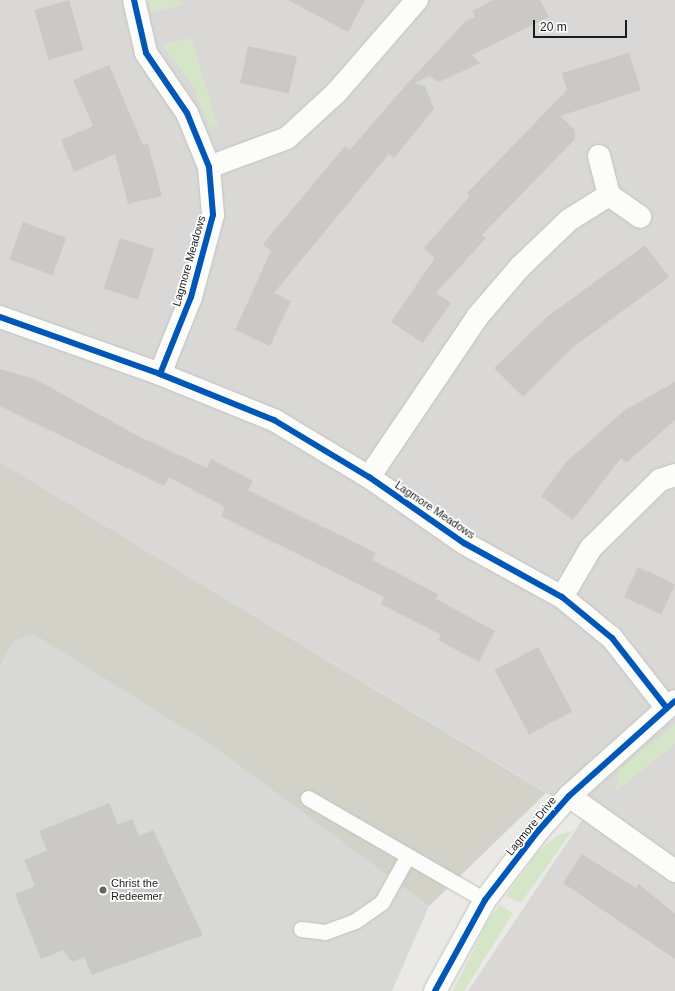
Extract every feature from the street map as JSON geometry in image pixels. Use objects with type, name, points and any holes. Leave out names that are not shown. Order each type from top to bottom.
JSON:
[{"type":"street","name":"Lagmore Meadows","points":[[134,0],[146,53],[187,113],[209,167],[213,215],[191,297],[160,374]]},
{"type":"street","points":[[209,167],[287,138],[337,92],[417,0]]},
{"type":"street","points":[[599,156],[609,195],[640,217]]},
{"type":"street","points":[[369,477],[478,316],[520,267],[569,220],[609,195]]},
{"type":"street","name":"Lagmore Meadows","points":[[0,318],[160,374],[274,420],[369,477],[464,543],[562,597],[612,638],[671,704]]},
{"type":"street","points":[[562,597],[591,548],[660,480],[675,475]]},
{"type":"street","name":"Lagmore Drive","points":[[435,991],[485,900],[568,796],[671,704]]},
{"type":"street","name":"Lagmore Drive","points":[[568,796],[675,871]]},
{"type":"lane","points":[[308,798],[407,857],[485,900]]},
{"type":"lane","points":[[301,928],[325,932],[355,922],[382,902],[407,857]]},
{"type":"shaded area","points":[[0,0],[675,0],[675,991],[468,991],[585,816],[0,462]]},
{"type":"shaded area","points":[[0,462],[546,793],[429,906],[214,747],[35,635],[14,641],[0,666]]},
{"type":"shaded area","points":[[35,635],[214,747],[429,906],[392,991],[0,991],[0,666],[14,641]]},
{"type":"green space","points":[[148,0],[180,0],[182,5],[151,13]]},
{"type":"green space","points":[[191,38],[218,127],[210,128],[192,84],[162,45]]},
{"type":"green space","points":[[675,724],[675,744],[615,792],[619,770]]},
{"type":"green space","points":[[572,831],[521,903],[506,896],[538,852],[556,836]]},
{"type":"green space","points":[[500,905],[513,913],[464,991],[453,991],[490,917]]},
{"type":"building","points":[[69,0],[83,50],[49,60],[34,10]]},
{"type":"building","points":[[288,0],[365,0],[348,32]]},
{"type":"building","points":[[493,0],[540,0],[549,17],[472,55],[480,63],[439,82],[429,76],[415,83],[425,86],[434,109],[394,158],[389,154],[274,293],[291,301],[270,346],[235,330],[271,251],[263,244],[345,146],[350,150],[406,85],[465,22],[475,17],[472,11]]},
{"type":"building","points":[[248,46],[297,56],[289,94],[240,83]]},
{"type":"building","points":[[629,53],[641,90],[560,116],[575,130],[575,139],[482,235],[486,238],[436,293],[451,303],[423,343],[391,322],[435,258],[424,248],[470,196],[467,193],[567,90],[562,73]]},
{"type":"building","points":[[109,65],[143,145],[148,144],[162,196],[128,204],[115,154],[74,172],[61,140],[93,126],[73,80]]},
{"type":"building","points":[[23,222],[66,238],[53,275],[9,260]]},
{"type":"building","points":[[120,238],[154,249],[138,300],[104,288]]},
{"type":"building","points":[[645,245],[669,277],[572,348],[523,397],[494,368],[547,317]]},
{"type":"building","points":[[0,369],[35,379],[138,436],[207,468],[211,459],[253,481],[248,490],[376,553],[372,560],[438,594],[436,599],[495,631],[479,662],[438,640],[441,635],[381,604],[384,597],[221,516],[225,507],[169,477],[164,486],[0,406]]},
{"type":"building","points":[[675,382],[675,420],[626,463],[621,458],[573,520],[541,496],[565,463],[625,410]]},
{"type":"building","points":[[638,567],[675,584],[661,614],[624,597]]},
{"type":"building","points":[[538,647],[572,711],[529,734],[495,670]]},
{"type":"building","name":"Christ the Redeemer","points":[[109,803],[118,825],[132,819],[139,836],[153,830],[203,935],[92,975],[84,957],[72,962],[63,950],[41,959],[15,894],[35,886],[24,860],[47,850],[39,831]]},
{"type":"building","points":[[582,854],[636,888],[639,884],[675,914],[675,959],[563,883]]},
{"type":"cycle path","points":[[134,0],[146,53],[187,113],[209,167],[213,215],[191,297],[160,374]]},
{"type":"cycle path","points":[[0,317],[160,374],[274,420],[369,477],[464,543],[562,597],[612,638],[666,707]]},
{"type":"cycle path","points":[[435,991],[485,900],[539,830],[569,796],[675,701]]},
{"type":"place","name":"Christ the Redeemer","points":[[103,890]]}]
